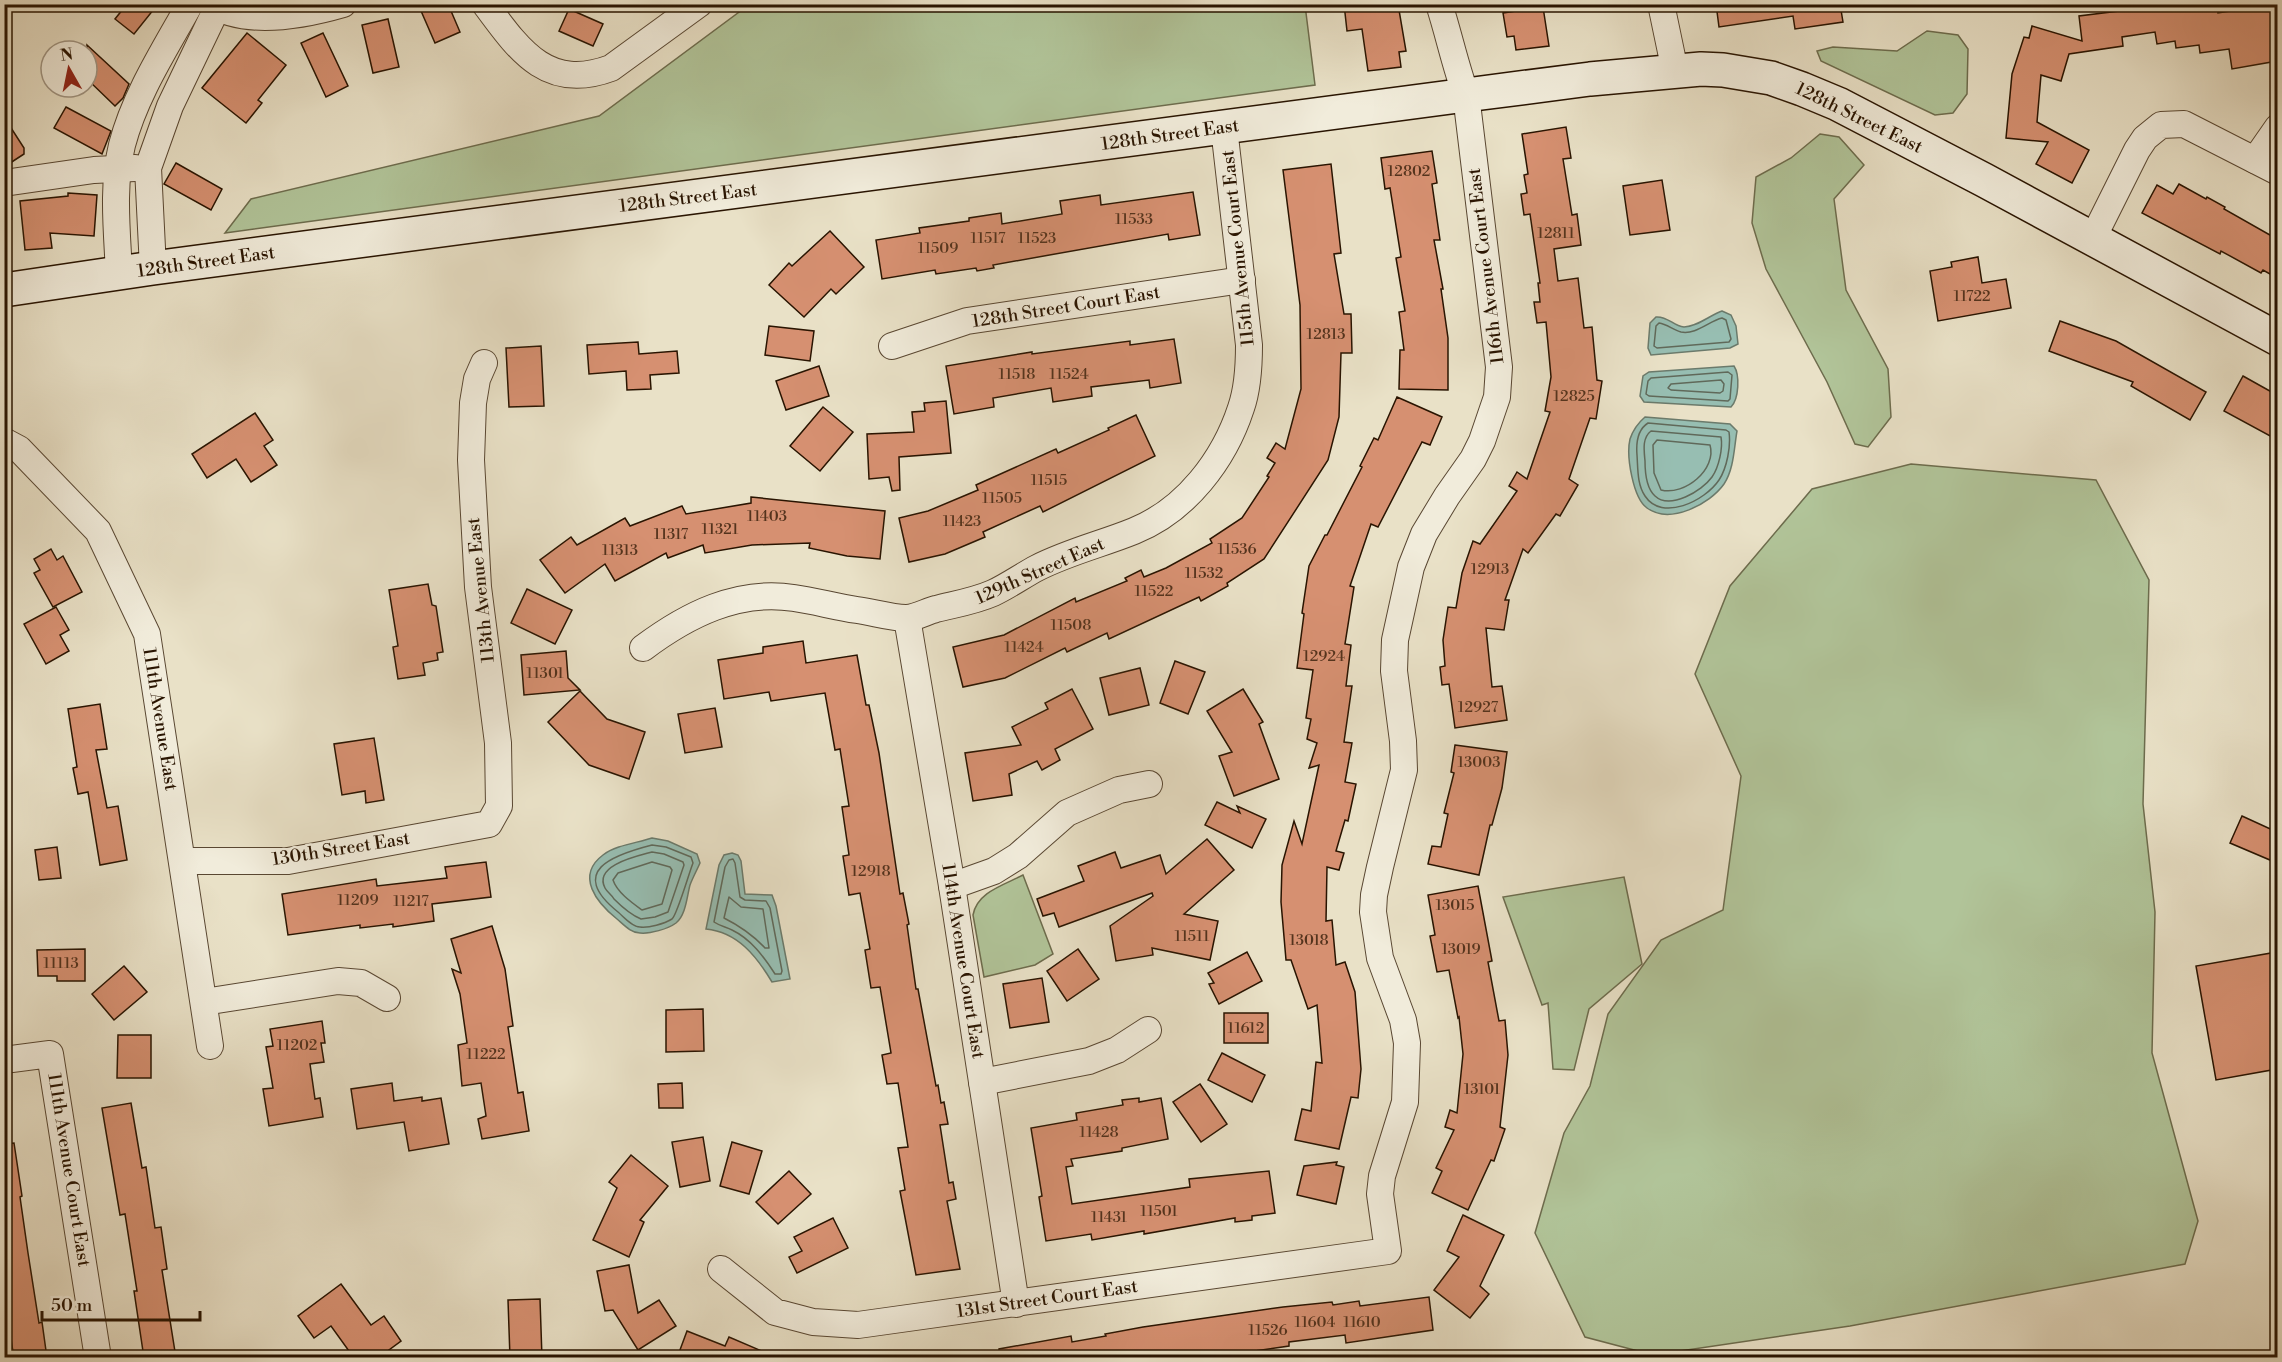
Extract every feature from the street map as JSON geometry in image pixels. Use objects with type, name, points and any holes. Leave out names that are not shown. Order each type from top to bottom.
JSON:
[{"type":"street","points":[[119,273],[118,167],[122,145],[131,118],[153,72],[190,4]]},
{"type":"street","points":[[153,268],[148,168],[170,106],[214,6],[242,15],[289,17],[343,4]]},
{"type":"street","points":[[485,4],[524,54],[549,71],[580,75],[611,68],[699,4]]},
{"type":"street","name":"116th Avenue Court East","points":[[1388,1251],[1380,1194],[1382,1176],[1405,1102],[1407,1043],[1403,1020],[1380,958],[1373,912],[1380,867],[1404,770],[1403,741],[1394,671],[1395,640],[1411,567],[1424,534],[1473,459],[1482,441],[1497,397],[1499,367],[1466,94],[1456,70],[1450,38],[1439,4]]},
{"type":"street","points":[[1661,4],[1676,71]]},
{"type":"street","name":"128th Street East","points":[[4,290],[153,268],[1224,128],[1466,94],[1701,69],[1723,70],[1770,78],[1838,104],[2277,339]]},
{"type":"street","points":[[2092,240],[2136,150],[2145,138],[2161,125],[2184,124],[2277,172]]},
{"type":"street","points":[[2255,160],[2277,127]]},
{"type":"street","name":"115th Avenue Court East","points":[[1212,468],[1235,425],[1242,406],[1250,345],[1224,128]]},
{"type":"street","points":[[4,183],[118,167],[148,168]]},
{"type":"street","name":"128th Street Court East","points":[[892,346],[967,321],[1242,280]]},
{"type":"street","name":"113th Avenue East","points":[[484,363],[477,379],[473,404],[471,460],[478,587],[498,743],[499,806],[494,817]]},
{"type":"street","name":"111th Avenue East","points":[[4,441],[19,449],[98,531],[147,634],[210,1046]]},
{"type":"street","name":"129th Street East","points":[[643,648],[661,634],[698,613],[731,601],[773,596],[794,598],[907,618],[967,603],[992,594],[1036,568],[1067,554],[1136,531],[1171,511],[1184,500],[1212,468]]},
{"type":"street","name":"114th Avenue Court East","points":[[907,618],[952,886],[1016,1304]]},
{"type":"street","points":[[952,886],[994,871],[1010,861],[1067,813],[1119,790],[1149,784]]},
{"type":"street","name":"130th Street East","points":[[183,861],[288,861],[489,824],[494,817]]},
{"type":"street","points":[[204,1002],[338,981],[361,983],[387,998]]},
{"type":"street","points":[[982,1082],[1089,1061],[1117,1050],[1148,1030]]},
{"type":"street","name":"111th Avenue Court East","points":[[4,1060],[50,1054],[98,1358]]},
{"type":"street","name":"131st Street Court East","points":[[721,1269],[775,1312],[813,1322],[858,1325],[1388,1251]]},
{"type":"green space","points":[[750,4],[1305,5],[1315,85],[225,233],[251,199],[599,116]]},
{"type":"green space","points":[[1927,31],[1958,35],[1968,49],[1967,94],[1953,113],[1935,115],[1821,61],[1817,51],[1833,47],[1897,51]]},
{"type":"green space","points":[[1820,134],[1839,137],[1864,165],[1834,199],[1846,290],[1888,369],[1891,417],[1868,447],[1855,444],[1827,382],[1766,269],[1752,223],[1756,177],[1791,158]]},
{"type":"green space","points":[[1911,464],[2096,480],[2149,580],[2143,804],[2155,912],[2152,1053],[2198,1221],[2185,1264],[1850,1326],[1653,1355],[1585,1337],[1535,1233],[1564,1133],[1590,1086],[1608,1014],[1661,940],[1723,910],[1741,776],[1695,674],[1730,586],[1812,489]]},
{"type":"green space","points":[[1023,875],[1053,954],[1035,965],[984,977],[973,915],[976,907],[980,900],[992,890]]},
{"type":"green space","points":[[1624,877],[1642,964],[1589,1009],[1574,1070],[1553,1069],[1548,1003],[1542,1005],[1503,897]]},
{"type":"water","points":[[1722,311],[1731,315],[1736,326],[1738,344],[1730,348],[1651,355],[1648,348],[1650,323],[1656,317],[1684,327],[1694,325]]},
{"type":"water","points":[[1734,366],[1738,387],[1731,407],[1644,402],[1640,396],[1643,376],[1649,372]]},
{"type":"water","points":[[1645,417],[1730,424],[1737,431],[1730,472],[1724,484],[1709,499],[1689,510],[1667,514],[1656,513],[1642,503],[1634,486],[1629,446],[1631,436]]},
{"type":"water","points":[[652,838],[668,841],[697,854],[700,863],[679,920],[659,931],[637,933],[602,905],[592,889],[591,872],[595,863],[608,852]]},
{"type":"water","points":[[732,853],[738,855],[741,861],[745,894],[772,895],[790,979],[772,982],[753,955],[737,940],[706,929],[719,865],[724,855]]},
{"type":"building","points":[[127,4],[158,4],[134,34],[115,19]]},
{"type":"building","points":[[418,4],[448,4],[460,32],[435,43]]},
{"type":"building","points":[[1344,4],[1398,4],[1406,51],[1399,52],[1401,67],[1368,71],[1362,29],[1347,31]]},
{"type":"building","points":[[1716,4],[1840,4],[1843,22],[1795,29],[1793,16],[1719,27]]},
{"type":"building","points":[[2127,4],[2167,4],[2168,9],[2217,4],[2218,13],[2277,4],[2277,61],[2232,69],[2229,49],[2200,53],[2199,45],[2176,48],[2175,41],[2157,44],[2155,32],[2122,37],[2123,46],[2069,54],[2061,81],[2041,75],[2037,122],[2089,150],[2072,183],[2036,164],[2048,142],[2006,138],[2012,74],[2024,37],[2029,38],[2032,26],[2082,41],[2079,16],[2127,10]]},
{"type":"building","points":[[1543,7],[1549,46],[1516,50],[1514,36],[1507,37],[1503,13]]},
{"type":"building","points":[[569,9],[603,24],[593,46],[559,31]]},
{"type":"building","points":[[388,19],[399,67],[373,73],[362,25]]},
{"type":"building","points":[[247,33],[286,65],[258,100],[262,103],[246,123],[202,88]]},
{"type":"building","points":[[323,33],[348,86],[326,97],[301,43]]},
{"type":"building","points":[[99,56],[129,84],[123,98],[115,106],[99,91]]},
{"type":"building","points":[[66,107],[111,131],[102,154],[54,128]]},
{"type":"building","points":[[4,117],[24,148],[24,154],[4,167]]},
{"type":"building","points":[[1566,127],[1571,158],[1563,159],[1572,215],[1577,214],[1581,245],[1554,249],[1558,281],[1578,278],[1584,328],[1592,327],[1597,380],[1602,381],[1596,419],[1590,418],[1569,479],[1578,485],[1560,516],[1556,514],[1528,553],[1523,549],[1505,600],[1509,600],[1504,630],[1486,628],[1492,687],[1502,686],[1507,720],[1455,728],[1449,684],[1442,685],[1440,667],[1445,666],[1443,640],[1448,607],[1456,608],[1462,573],[1473,541],[1480,544],[1517,491],[1509,486],[1517,472],[1527,479],[1550,412],[1545,411],[1551,377],[1546,322],[1537,323],[1534,302],[1540,302],[1538,283],[1540,283],[1530,214],[1524,215],[1521,194],[1527,193],[1524,175],[1528,174],[1522,134]]},
{"type":"building","points":[[1432,151],[1437,183],[1432,184],[1440,240],[1434,240],[1443,289],[1441,289],[1448,338],[1448,390],[1399,389],[1400,350],[1404,350],[1399,312],[1405,311],[1396,258],[1401,257],[1390,188],[1385,189],[1381,158]]},
{"type":"building","points":[[176,163],[222,189],[211,210],[164,184]]},
{"type":"building","points":[[1331,164],[1341,253],[1334,254],[1344,314],[1351,314],[1352,353],[1341,353],[1339,417],[1328,460],[1264,559],[1227,583],[1228,586],[1201,601],[1199,597],[1109,639],[1107,633],[1067,652],[1065,648],[1005,678],[963,687],[953,647],[1004,635],[1075,598],[1076,602],[1127,581],[1125,578],[1141,570],[1144,577],[1166,568],[1212,543],[1210,539],[1242,518],[1269,477],[1267,476],[1275,463],[1267,458],[1276,443],[1285,449],[1301,389],[1300,305],[1283,170]]},
{"type":"building","points":[[1662,180],[1670,230],[1630,235],[1623,186]]},
{"type":"building","points":[[2179,184],[2225,207],[2224,209],[2277,239],[2277,278],[2263,270],[2261,273],[2221,251],[2220,254],[2142,213],[2157,185],[2173,194]]},
{"type":"building","points":[[1193,192],[1200,235],[1169,240],[1168,234],[993,265],[994,268],[977,271],[976,268],[936,274],[935,270],[882,279],[876,240],[920,233],[919,228],[969,221],[969,218],[1001,213],[1002,224],[1062,214],[1060,201],[1100,195],[1101,205]]},
{"type":"building","points":[[68,193],[97,195],[94,236],[50,233],[52,248],[25,250],[20,201],[68,196]]},
{"type":"building","points":[[830,231],[864,267],[836,294],[831,289],[804,317],[769,285],[789,263],[792,266]]},
{"type":"building","points":[[1978,257],[1982,283],[2006,279],[2011,308],[1938,321],[1930,271],[1952,267],[1951,262]]},
{"type":"building","points":[[2060,321],[2116,341],[2206,392],[2190,420],[2131,386],[2133,382],[2049,351]]},
{"type":"building","points":[[769,326],[814,331],[810,361],[765,355]]},
{"type":"building","points":[[1174,339],[1181,383],[1150,388],[1149,380],[1091,387],[1092,396],[1053,402],[1051,388],[993,398],[994,407],[954,414],[946,366],[1032,352],[1032,354],[1130,341],[1130,345]]},
{"type":"building","points":[[638,342],[639,354],[677,351],[679,373],[650,375],[651,389],[627,390],[626,371],[589,374],[587,345]]},
{"type":"building","points":[[541,346],[544,406],[509,407],[506,348]]},
{"type":"building","points":[[819,366],[829,396],[786,410],[776,381]]},
{"type":"building","points":[[2243,376],[2277,395],[2277,427],[2272,437],[2224,411]]},
{"type":"building","points":[[1397,397],[1442,417],[1430,445],[1422,442],[1378,527],[1371,524],[1350,586],[1354,587],[1345,644],[1351,645],[1346,686],[1352,686],[1344,742],[1352,743],[1345,782],[1356,784],[1348,821],[1345,820],[1336,851],[1344,853],[1339,870],[1327,867],[1326,921],[1332,920],[1336,965],[1345,962],[1355,992],[1361,1069],[1358,1098],[1351,1097],[1339,1149],[1295,1140],[1302,1109],[1311,1111],[1316,1062],[1322,1063],[1317,1005],[1308,1009],[1291,960],[1286,960],[1281,902],[1282,865],[1294,821],[1302,844],[1319,765],[1309,768],[1317,743],[1307,739],[1311,719],[1306,718],[1313,670],[1297,668],[1309,566],[1362,467],[1360,466],[1374,438],[1378,440]]},
{"type":"building","points":[[946,401],[951,453],[899,457],[900,490],[892,491],[889,477],[869,479],[867,434],[914,432],[912,412],[925,411],[924,403]]},
{"type":"building","points":[[823,407],[853,432],[820,471],[790,446]]},
{"type":"building","points":[[255,413],[273,440],[264,446],[277,465],[251,482],[236,459],[207,478],[192,454]]},
{"type":"building","points":[[1136,415],[1155,456],[1043,512],[1040,506],[983,532],[985,537],[945,554],[909,562],[899,518],[928,511],[978,490],[976,485],[1056,449],[1058,453]]},
{"type":"building","points":[[751,497],[885,511],[880,559],[847,556],[809,548],[810,543],[752,545],[705,553],[703,545],[668,558],[666,553],[615,581],[605,564],[565,593],[540,560],[571,537],[577,545],[625,518],[630,526],[682,506],[686,514],[751,503]]},
{"type":"building","points":[[51,549],[57,560],[63,556],[82,592],[53,607],[34,573],[40,570],[34,559]]},
{"type":"building","points":[[428,584],[432,605],[436,606],[443,652],[437,653],[438,660],[423,663],[425,675],[398,679],[393,647],[398,646],[389,590]]},
{"type":"building","points":[[527,589],[572,610],[555,644],[511,623]]},
{"type":"building","points":[[56,607],[69,630],[60,635],[69,651],[46,664],[24,624]]},
{"type":"building","points":[[803,641],[806,663],[857,655],[866,705],[869,705],[879,753],[900,894],[903,893],[909,924],[907,925],[916,989],[918,989],[936,1086],[938,1085],[941,1103],[944,1102],[948,1124],[940,1125],[949,1183],[953,1182],[956,1199],[947,1201],[960,1269],[916,1275],[900,1191],[905,1190],[898,1148],[908,1147],[898,1083],[887,1084],[882,1055],[891,1053],[880,987],[871,988],[865,950],[870,949],[860,893],[849,895],[843,856],[849,855],[842,807],[849,806],[840,749],[835,750],[825,693],[771,701],[769,692],[724,699],[718,660],[763,653],[763,647]]},
{"type":"building","points":[[566,651],[568,678],[580,690],[524,695],[521,655]]},
{"type":"building","points":[[1175,661],[1205,672],[1188,714],[1160,703]]},
{"type":"building","points":[[1140,668],[1149,705],[1109,715],[1100,678]]},
{"type":"building","points":[[1072,689],[1093,729],[1055,749],[1060,760],[1042,770],[1037,761],[1009,774],[1012,795],[973,801],[965,753],[1021,745],[1012,727],[1048,709],[1045,703]]},
{"type":"building","points":[[1243,689],[1263,722],[1259,724],[1279,779],[1234,796],[1219,756],[1232,752],[1207,711]]},
{"type":"building","points":[[580,691],[607,719],[645,732],[629,779],[589,765],[548,722]]},
{"type":"building","points":[[100,704],[107,749],[96,750],[107,808],[118,806],[127,860],[100,865],[88,792],[78,794],[73,768],[77,767],[68,709]]},
{"type":"building","points":[[715,708],[722,747],[685,753],[678,714]]},
{"type":"building","points":[[374,738],[384,800],[366,803],[365,791],[342,795],[334,744]]},
{"type":"building","points":[[1455,745],[1507,752],[1502,788],[1492,825],[1490,825],[1479,875],[1428,864],[1432,846],[1441,847],[1448,814],[1444,813],[1454,773],[1451,772]]},
{"type":"building","points":[[1217,802],[1240,813],[1237,806],[1266,819],[1252,848],[1205,825]]},
{"type":"building","points":[[2242,816],[2277,832],[2277,863],[2230,843]]},
{"type":"building","points":[[1207,839],[1234,870],[1184,914],[1218,921],[1210,960],[1152,948],[1153,955],[1116,961],[1110,926],[1153,896],[1152,893],[1059,927],[1054,913],[1043,916],[1037,899],[1084,881],[1078,866],[1115,852],[1121,868],[1160,855],[1166,874]]},
{"type":"building","points":[[57,847],[61,878],[39,880],[35,850]]},
{"type":"building","points":[[486,862],[491,897],[432,904],[434,921],[393,927],[393,924],[360,928],[360,925],[288,935],[282,894],[376,879],[377,886],[447,878],[445,867]]},
{"type":"building","points":[[1478,886],[1492,961],[1488,962],[1499,1021],[1505,1020],[1508,1055],[1500,1127],[1505,1129],[1494,1161],[1491,1160],[1468,1210],[1432,1193],[1442,1171],[1436,1168],[1454,1130],[1445,1127],[1450,1110],[1457,1113],[1463,1054],[1459,1017],[1449,970],[1437,972],[1430,936],[1435,935],[1428,895]]},
{"type":"building","points":[[492,926],[505,969],[513,1026],[508,1027],[518,1093],[523,1092],[529,1131],[482,1139],[478,1119],[486,1116],[481,1083],[462,1086],[458,1045],[467,1043],[460,994],[452,969],[461,973],[451,939]]},
{"type":"building","points":[[85,949],[85,981],[57,981],[57,976],[38,976],[37,950]]},
{"type":"building","points":[[1078,949],[1099,979],[1067,1001],[1047,971]]},
{"type":"building","points":[[1247,952],[1262,981],[1219,1004],[1209,984],[1214,983],[1208,973]]},
{"type":"building","points":[[2277,952],[2277,1069],[2216,1080],[2196,966]]},
{"type":"building","points":[[124,966],[147,992],[114,1020],[92,994]]},
{"type":"building","points":[[1042,978],[1049,1022],[1010,1028],[1003,984]]},
{"type":"building","points":[[703,1009],[704,1051],[666,1052],[666,1010]]},
{"type":"building","points":[[1224,1013],[1268,1013],[1268,1043],[1224,1043]]},
{"type":"building","points":[[322,1021],[325,1043],[321,1043],[324,1062],[310,1064],[315,1099],[320,1098],[323,1117],[269,1126],[263,1089],[273,1088],[266,1047],[273,1046],[270,1029]]},
{"type":"building","points":[[118,1035],[151,1035],[151,1078],[117,1078]]},
{"type":"building","points":[[1222,1053],[1265,1075],[1252,1102],[1208,1080]]},
{"type":"building","points":[[392,1083],[394,1101],[422,1097],[422,1101],[441,1098],[449,1144],[409,1151],[404,1122],[357,1129],[351,1089]]},
{"type":"building","points":[[682,1083],[683,1108],[659,1108],[658,1084]]},
{"type":"building","points":[[1200,1084],[1227,1124],[1201,1142],[1173,1102]]},
{"type":"building","points":[[1139,1098],[1139,1102],[1161,1098],[1168,1139],[1122,1148],[1122,1151],[1071,1159],[1073,1166],[1066,1167],[1072,1204],[1190,1187],[1189,1179],[1269,1171],[1275,1213],[1252,1216],[1252,1220],[1235,1222],[1235,1218],[1144,1234],[1144,1231],[1092,1240],[1091,1234],[1046,1241],[1039,1197],[1042,1196],[1031,1128],[1077,1120],[1076,1113],[1123,1105],[1122,1100]]},
{"type":"building","points":[[131,1103],[142,1168],[146,1167],[155,1228],[161,1227],[167,1269],[162,1270],[176,1358],[144,1358],[134,1291],[137,1291],[125,1214],[120,1215],[102,1108]]},
{"type":"building","points":[[703,1137],[710,1181],[680,1187],[672,1142]]},
{"type":"building","points":[[732,1142],[762,1151],[749,1194],[720,1186]]},
{"type":"building","points":[[14,1143],[28,1253],[47,1358],[14,1358],[7,1314],[4,1315],[4,1144]]},
{"type":"building","points":[[631,1155],[668,1186],[640,1220],[644,1222],[629,1257],[593,1240],[617,1188],[609,1182]]},
{"type":"building","points":[[1337,1162],[1336,1165],[1344,1167],[1336,1204],[1297,1195],[1304,1166]]},
{"type":"building","points":[[789,1171],[811,1194],[778,1224],[756,1202]]},
{"type":"building","points":[[1463,1215],[1504,1235],[1480,1286],[1489,1294],[1470,1318],[1434,1290],[1459,1257],[1447,1251]]},
{"type":"building","points":[[833,1218],[848,1248],[797,1273],[789,1257],[802,1251],[794,1237]]},
{"type":"building","points":[[629,1265],[638,1313],[659,1300],[676,1326],[638,1350],[613,1310],[605,1311],[597,1271]]},
{"type":"building","points":[[341,1284],[371,1325],[384,1316],[401,1341],[378,1358],[354,1358],[331,1326],[314,1338],[298,1316]]},
{"type":"building","points":[[1429,1297],[1433,1330],[1346,1343],[1345,1335],[1289,1342],[1289,1346],[1206,1358],[1203,1358],[1202,1354],[1179,1358],[999,1358],[999,1349],[1071,1336],[1072,1342],[1143,1327],[1283,1307],[1332,1302],[1333,1305],[1359,1301],[1360,1306]]},
{"type":"building","points":[[540,1299],[542,1358],[510,1358],[508,1300]]},
{"type":"building","points":[[687,1331],[725,1346],[729,1337],[778,1358],[677,1358]]}]
